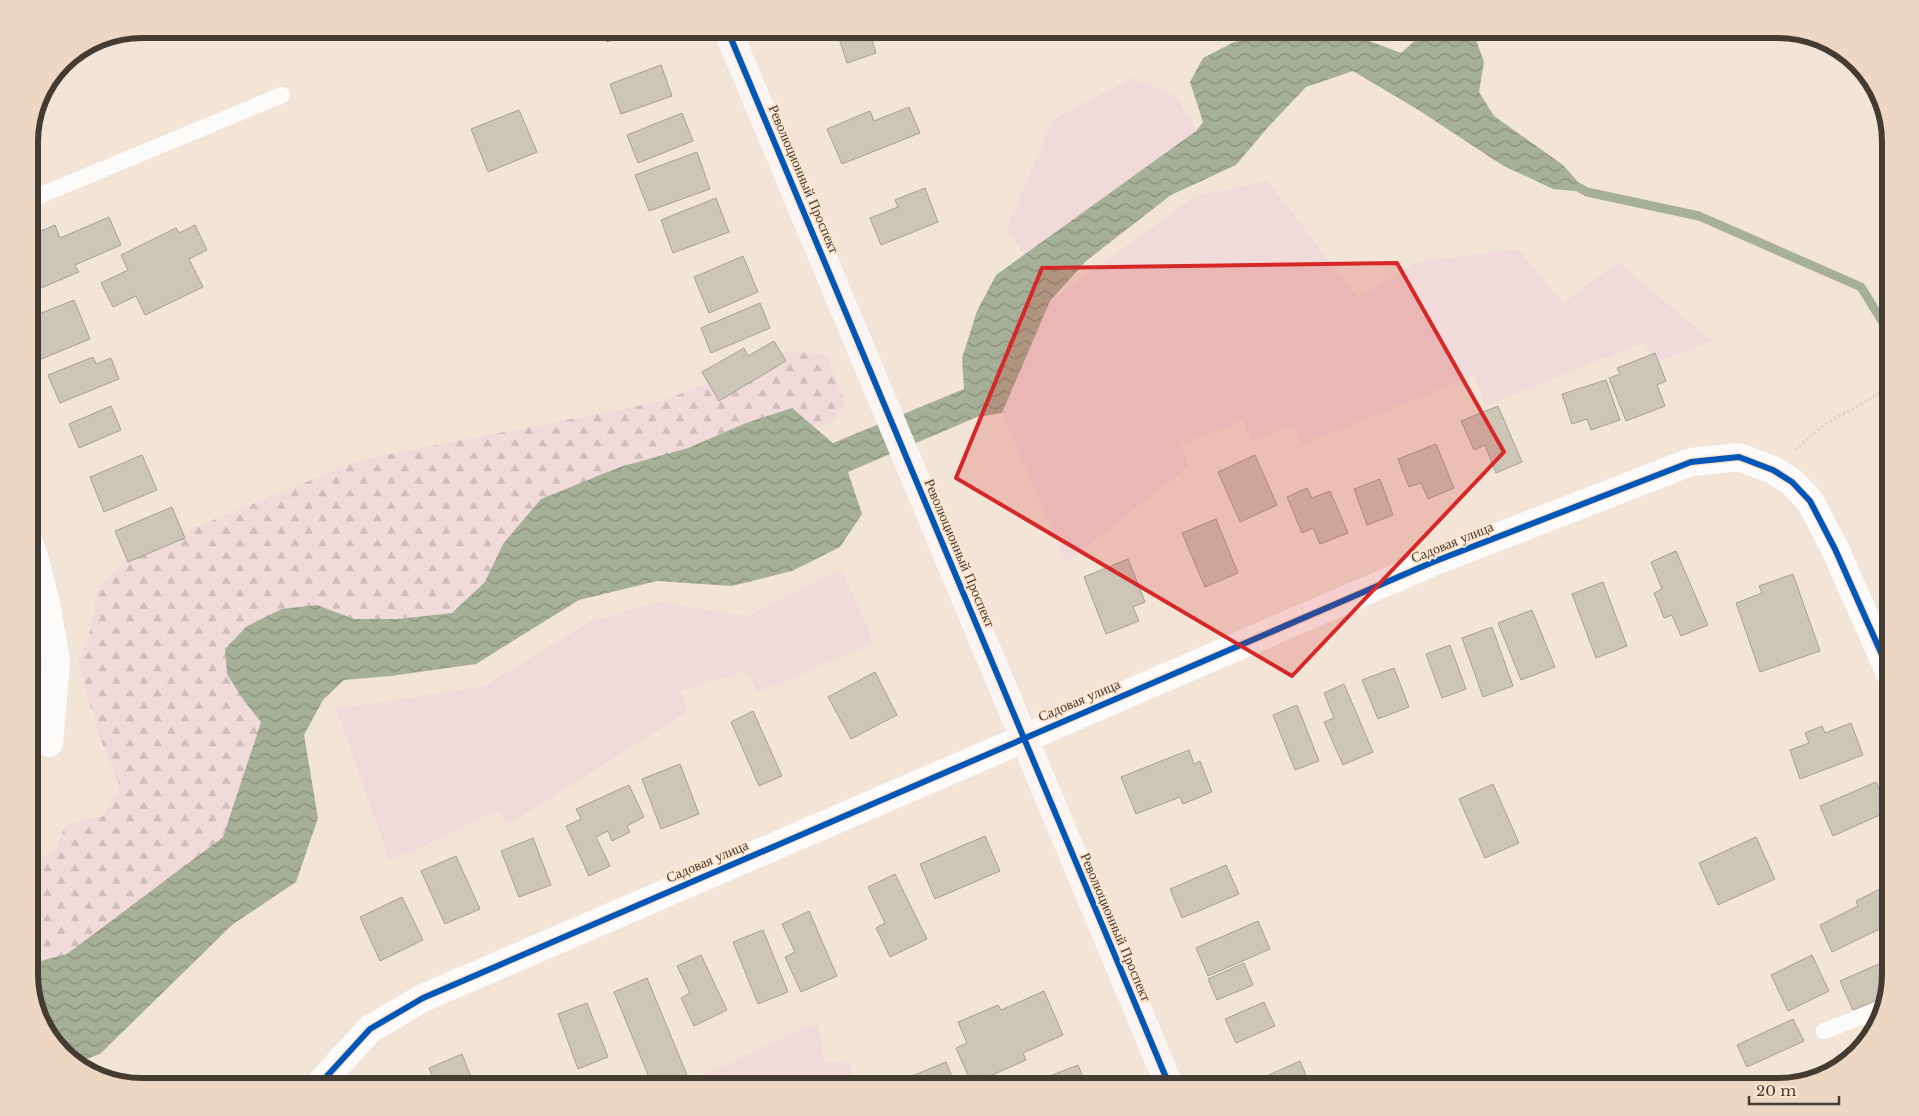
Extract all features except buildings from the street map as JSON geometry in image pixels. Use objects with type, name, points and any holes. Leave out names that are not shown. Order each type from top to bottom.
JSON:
[{"type":"street","name":"Революционный Проспект","points":[[731,38],[1166,1078]]},
{"type":"street","name":"Садовая улица","points":[[326,1078],[370,1030],[423,998],[1434,562],[1691,462],[1739,457],[1773,470],[1792,482],[1810,500],[1835,549],[1882,654]]},
{"type":"street","points":[[38,572],[56,661],[49,743]]},
{"type":"lane","points":[[38,196],[282,95]]},
{"type":"lane","points":[[1824,1030],[1875,1011]]},
{"type":"path","points":[[1773,470],[1824,425],[1881,393]]},
{"type":"highlighted area","points":[[1397,263],[1504,452],[1292,676],[956,478],[1042,268]]},
{"type":"green space","points":[[1133,78],[1176,96],[1196,131],[1024,255],[1007,226],[1053,119]]},
{"type":"green space","points":[[1267,180],[1358,298],[1416,262],[1518,249],[1563,303],[1618,262],[1712,341],[1654,363],[1645,342],[1486,406],[1474,375],[1302,444],[1294,424],[1252,441],[1243,420],[1181,445],[1189,466],[1066,563],[1002,413],[1050,301],[1194,197]]},
{"type":"green space","points":[[785,351],[826,354],[845,402],[832,423],[814,428],[792,408],[746,423],[688,448],[503,544],[485,582],[452,613],[398,619],[354,619],[317,605],[227,674],[242,698],[261,722],[223,837],[67,954],[38,962],[38,860],[53,852],[66,825],[103,816],[120,786],[98,733],[78,662],[89,635],[98,588],[131,554],[360,460],[663,401]]},
{"type":"green space","points":[[841,569],[874,643],[758,693],[746,671],[681,691],[687,712],[508,825],[498,810],[390,862],[336,709],[484,686],[591,621],[659,602],[747,616]]},
{"type":"green space","points":[[818,1022],[824,1061],[851,1062],[851,1078],[696,1078]]},
{"type":"water","points":[[1253,38],[1359,38],[1401,53],[1418,38],[1475,38],[1484,62],[1479,92],[1494,116],[1563,165],[1587,192],[1553,189],[1502,165],[1420,111],[1353,71],[1306,87],[1236,165],[1171,195],[1086,261],[1050,301],[1002,413],[977,417],[848,472],[862,514],[840,547],[792,571],[732,586],[657,581],[579,600],[476,664],[391,676],[344,680],[323,700],[304,735],[318,818],[296,882],[233,924],[100,1054],[83,1060],[63,1043],[48,1020],[43,1008],[38,981],[38,962],[67,954],[223,837],[261,722],[242,698],[227,674],[225,649],[247,626],[282,609],[317,605],[354,619],[398,619],[452,613],[485,582],[503,544],[541,499],[620,467],[688,448],[746,423],[792,408],[833,443],[964,389],[962,358],[977,311],[996,275],[1196,131],[1203,122],[1190,82],[1203,58],[1234,42]]},
{"type":"waterway","points":[[1578,187],[1587,192],[1699,216],[1861,287],[1881,320]]},
{"type":"cycle path","points":[[731,38],[1166,1078]]},
{"type":"cycle path","points":[[325,1078],[370,1029],[423,998],[1433,562],[1691,462],[1739,457],[1773,470],[1792,482],[1810,501],[1835,549],[1882,654]]}]
